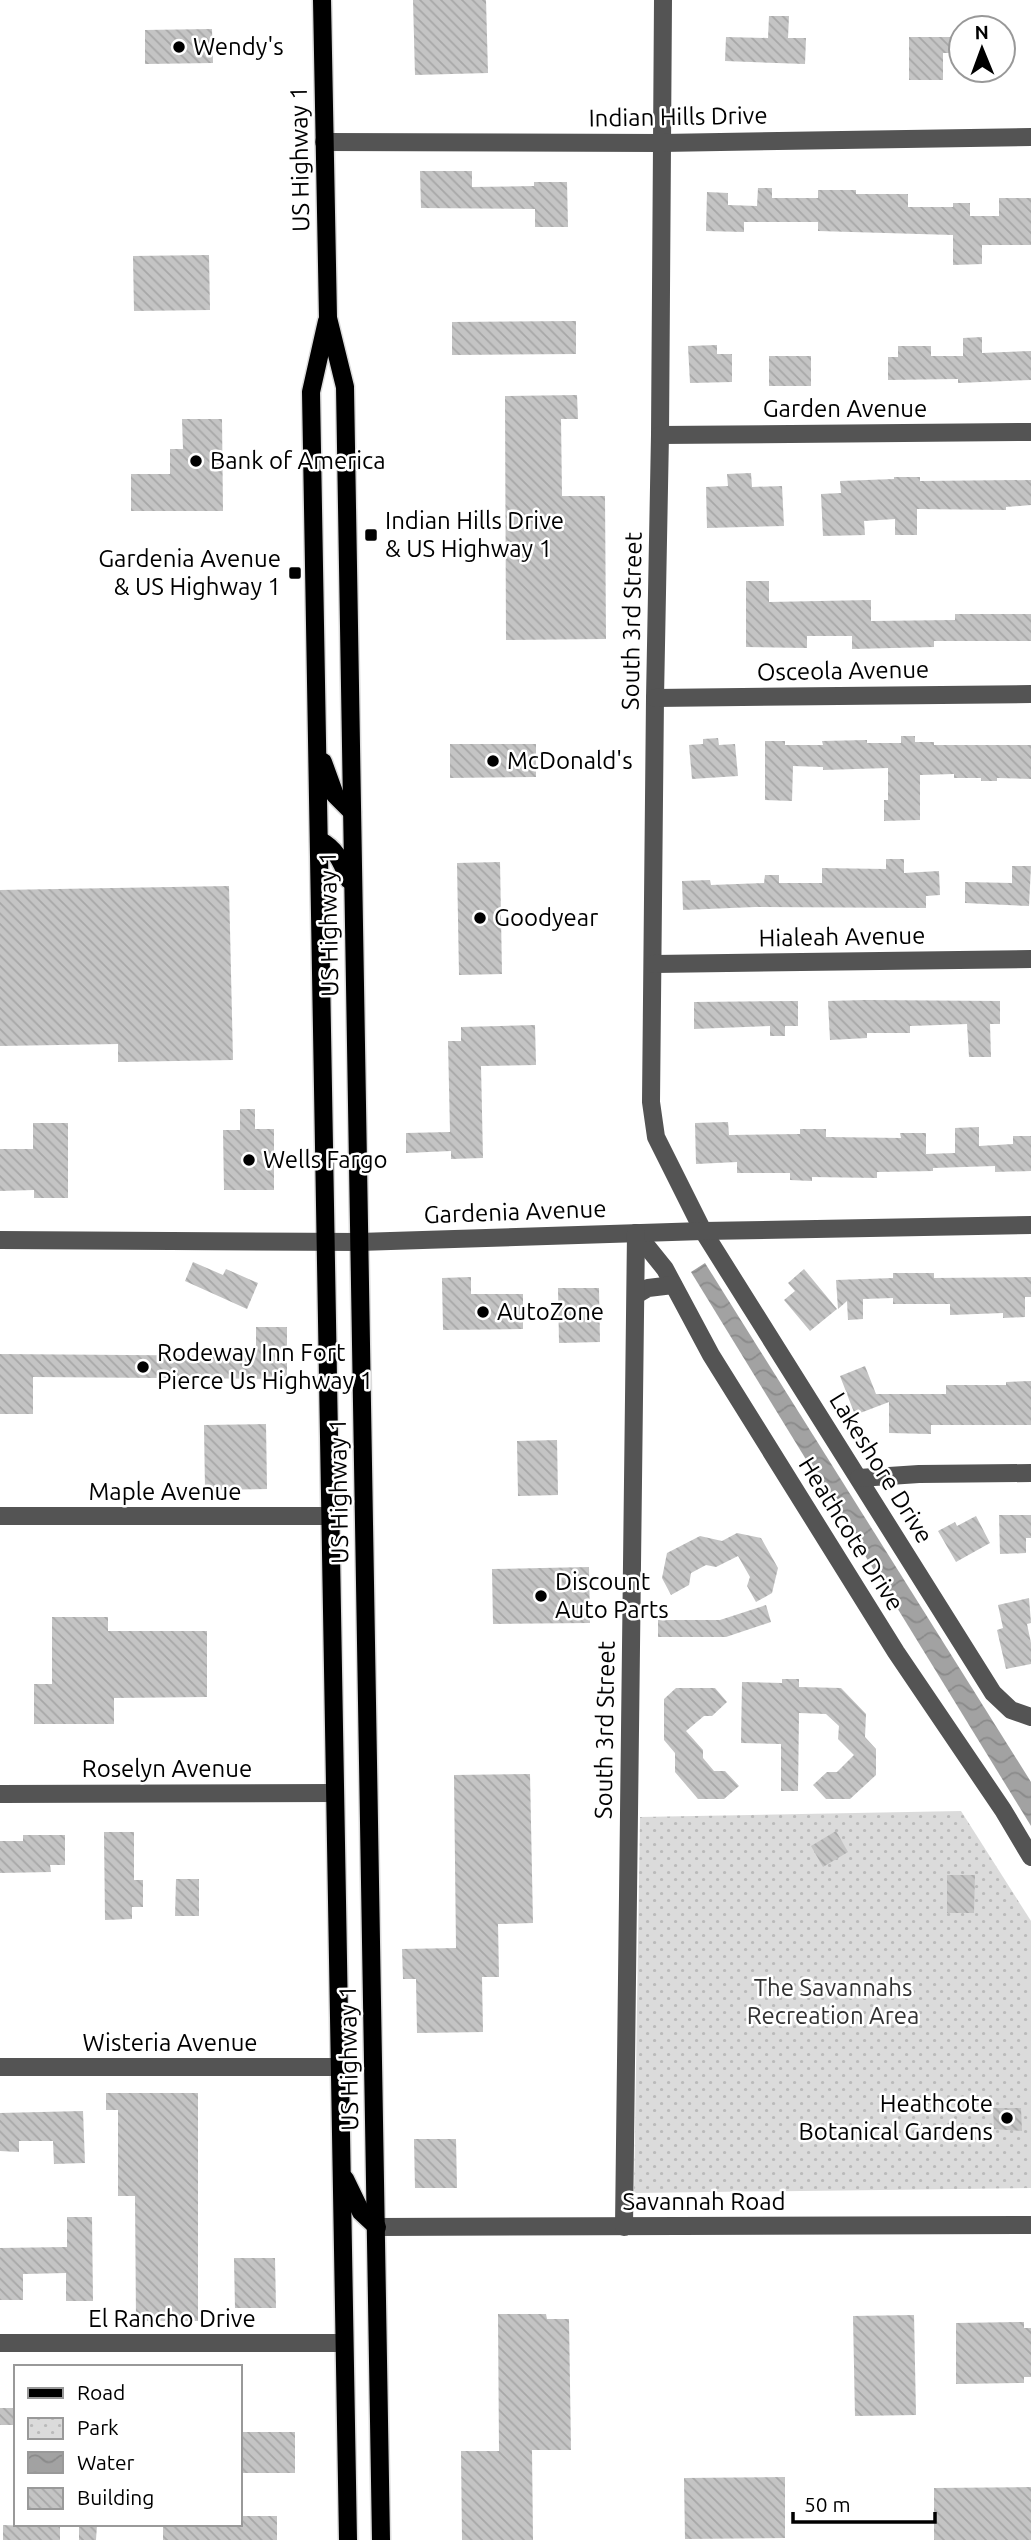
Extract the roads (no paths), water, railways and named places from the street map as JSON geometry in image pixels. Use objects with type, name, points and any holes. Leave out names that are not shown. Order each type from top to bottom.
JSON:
[{"type":"main road","name":"US Highway 1","points":[[322,0],[328,318],[345,387],[381,2540]]},
{"type":"main road","name":"US Highway 1","points":[[328,318],[311,391],[348,2540]]},
{"type":"main road","points":[[317,749],[335,795],[352,812]]},
{"type":"main road","points":[[319,840],[329,845],[338,855],[353,890]]},
{"type":"main road","points":[[342,2173],[360,2211],[377,2227]]},
{"type":"street","name":"South 3rd Street","points":[[663,0],[651,1102],[656,1137],[703,1231]]},
{"type":"street","name":"Indian Hills Drive","points":[[324,142],[662,143],[1031,137]]},
{"type":"street","name":"Garden Avenue","points":[[660,435],[1031,432]]},
{"type":"street","name":"Osceola Avenue","points":[[655,698],[1031,694]]},
{"type":"street","name":"Hialeah Avenue","points":[[654,964],[1031,959]]},
{"type":"street","name":"Gardenia Avenue","points":[[0,1240],[359,1242],[703,1231],[1031,1226]]},
{"type":"street","name":"Lakeshore Drive","points":[[703,1231],[993,1693],[1011,1710],[1031,1717]]},
{"type":"street","name":"South 3rd Street","points":[[624,2227],[636,1233]]},
{"type":"street","name":"Heathcote Drive","points":[[636,1233],[665,1269],[711,1355],[896,1652],[1003,1810],[1031,1857]]},
{"type":"street","points":[[636,1295],[657,1285],[673,1285]]},
{"type":"street","points":[[859,1478],[919,1474],[1031,1473]]},
{"type":"street","name":"Maple Avenue","points":[[0,1516],[331,1516]]},
{"type":"street","name":"Roselyn Avenue","points":[[0,1794],[335,1793]]},
{"type":"street","name":"Wisteria Avenue","points":[[0,2067],[340,2067]]},
{"type":"street","name":"Savannah Road","points":[[377,2227],[1031,2225]]},
{"type":"street","name":"El Rancho Drive","points":[[0,2343],[344,2343]]},
{"type":"water","points":[[705,1263],[1031,1782],[1031,1826],[691,1272]]},
{"type":"place","name":"Wendy's","points":[[179,47]]},
{"type":"place","name":"Bank of America","points":[[196,461]]},
{"type":"place","name":"Indian Hills Drive & US Highway 1","points":[[371,535]]},
{"type":"place","name":"Gardenia Avenue & US Highway 1","points":[[295,573]]},
{"type":"place","name":"McDonald's","points":[[493,761]]},
{"type":"place","name":"Goodyear","points":[[480,918]]},
{"type":"place","name":"Wells Fargo","points":[[249,1160]]},
{"type":"place","name":"AutoZone","points":[[483,1312]]},
{"type":"place","name":"Rodeway Inn Fort Pierce Us Highway 1","points":[[143,1367]]},
{"type":"place","name":"Discount Auto Parts","points":[[541,1596]]},
{"type":"place","name":"Heathcote Botanical Gardens","points":[[1007,2118]]},
{"type":"park label","name":"The Savannahs Recreation Area","points":[[833,2002]]}]
